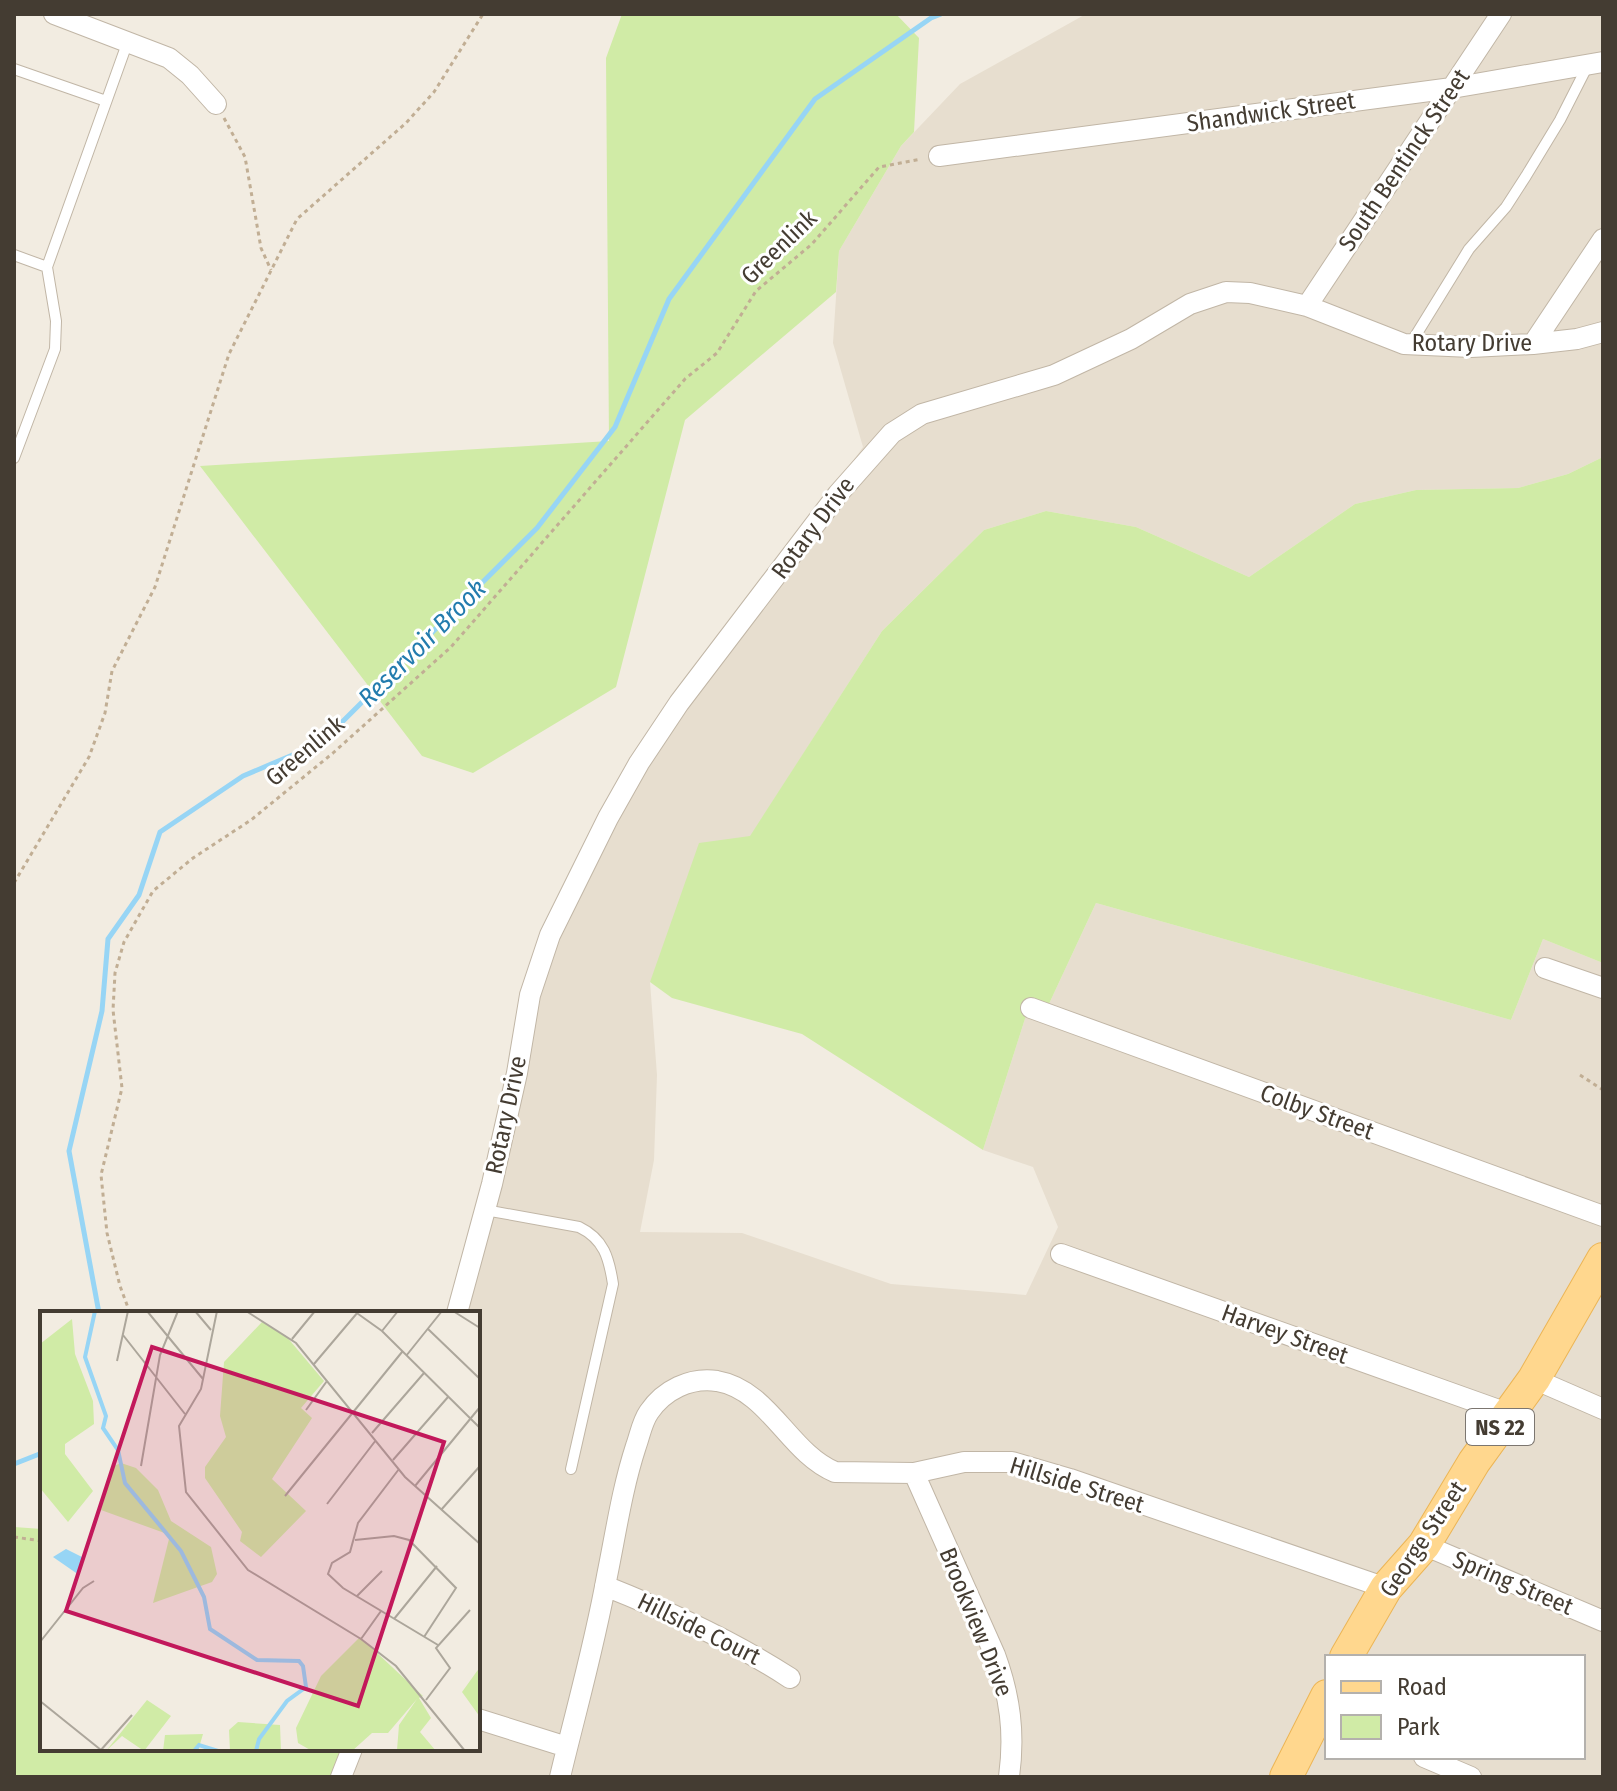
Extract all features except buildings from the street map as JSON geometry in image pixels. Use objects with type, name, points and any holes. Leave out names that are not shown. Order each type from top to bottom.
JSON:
[{"type":"main road","name":"George Street","points":[[1347,1655],[1386,1588],[1424,1545],[1474,1462],[1534,1379],[1603,1259]]},
{"type":"main road","points":[[1286,1777],[1325,1709]]},
{"type":"street","points":[[54,14],[156,51],[180,65],[216,104]]},
{"type":"street","name":"South Bentinck Street","points":[[1307,306],[1501,14]]},
{"type":"street","name":"Shandwick Street","points":[[939,156],[1452,88],[1596,62]]},
{"type":"street","points":[[1533,344],[1603,240]]},
{"type":"street","name":"Rotary Drive","points":[[458,1311],[485,1210],[535,980],[550,935],[608,818],[639,763],[679,703],[873,453],[911,419],[1067,370],[1210,296],[1241,292],[1307,306],[1404,344],[1471,347],[1533,344],[1577,339],[1603,332]]},
{"type":"street","points":[[1545,968],[1603,988]]},
{"type":"street","name":"Colby Street","points":[[1031,1008],[1603,1216]]},
{"type":"street","name":"Harvey Street","points":[[1061,1254],[1510,1414]]},
{"type":"street","points":[[1534,1379],[1603,1409]]},
{"type":"street","name":"Hillside Street","points":[[560,1777],[605,1586],[622,1494],[643,1423],[663,1397],[685,1384],[715,1381],[740,1388],[835,1472],[914,1473],[975,1461],[998,1460],[1022,1465],[1386,1588]]},
{"type":"street","name":"Brookview Drive","points":[[914,1473],[995,1655],[1005,1685],[1012,1721],[1009,1777]]},
{"type":"street","name":"Spring Street","points":[[1424,1545],[1603,1621]]},
{"type":"street","name":"Hillside Court","points":[[605,1586],[666,1612],[767,1663],[790,1678]]},
{"type":"street","points":[[480,1720],[567,1747]]},
{"type":"street","points":[[341,1777],[351,1751]]},
{"type":"street","points":[[1429,1759],[1471,1777]]},
{"type":"lane","points":[[14,458],[55,349],[56,321],[47,267],[128,41]]},
{"type":"lane","points":[[1411,343],[1469,249],[1506,207],[1596,62]]},
{"type":"lane","points":[[14,69],[106,101]]},
{"type":"lane","points":[[14,255],[47,267]]},
{"type":"lane","points":[[485,1210],[579,1227],[592,1233],[604,1247],[610,1263],[613,1284],[571,1469]]},
{"type":"path","points":[[14,883],[89,757],[105,713],[112,671],[155,587],[229,354],[297,219],[406,123],[434,92],[483,14]]},
{"type":"path","points":[[216,104],[245,157],[261,248],[271,270]]},
{"type":"path","name":"Greenlink","points":[[129,1311],[107,1233],[101,1175],[122,1088],[113,1010],[115,973],[124,942],[153,891],[193,858],[251,820],[333,753],[451,647],[685,379],[717,353],[756,291],[812,244],[879,167],[939,156]]},
{"type":"path","points":[[1580,1075],[1603,1090]]},
{"type":"path","points":[[14,1537],[40,1541]]},
{"type":"shaded area","points":[[1086,14],[1603,14],[1603,457],[1568,474],[1518,488],[1416,490],[1355,504],[1249,577],[1136,527],[1046,511],[984,530],[882,631],[750,837],[650,982],[657,1075],[654,1160],[640,1232],[742,1233],[891,1284],[1026,1295],[1058,1227],[1033,1167],[983,1150],[1031,1000],[1048,1006],[1096,903],[1511,1020],[1543,939],[1603,963],[1603,1777],[339,1777],[352,1751],[480,1751],[480,1311],[465,1311],[543,949],[630,772],[863,447],[833,343],[839,251],[901,146],[960,84]]},
{"type":"green space","points":[[622,14],[896,14],[919,38],[914,132],[901,146],[839,251],[836,292],[685,420],[616,687],[473,773],[422,756],[200,466],[609,441],[606,58]]},
{"type":"green space","points":[[1603,457],[1603,963],[1543,939],[1511,1020],[1096,903],[1048,1006],[1031,1000],[983,1150],[802,1034],[672,998],[650,982],[699,843],[750,836],[882,631],[984,530],[1046,511],[1136,527],[1249,577],[1355,504],[1416,490],[1518,488],[1568,474]]},
{"type":"green space","points":[[14,1527],[40,1529],[40,1751],[352,1751],[339,1777],[14,1777]]},
{"type":"waterway","name":"Reservoir Brook","points":[[99,1311],[69,1151],[102,1011],[108,939],[139,895],[160,832],[243,776],[321,743],[537,528],[615,427],[669,299],[815,99],[941,14]]},
{"type":"waterway","name":"Reservoir Brook","points":[[14,1464],[40,1454]]}]
